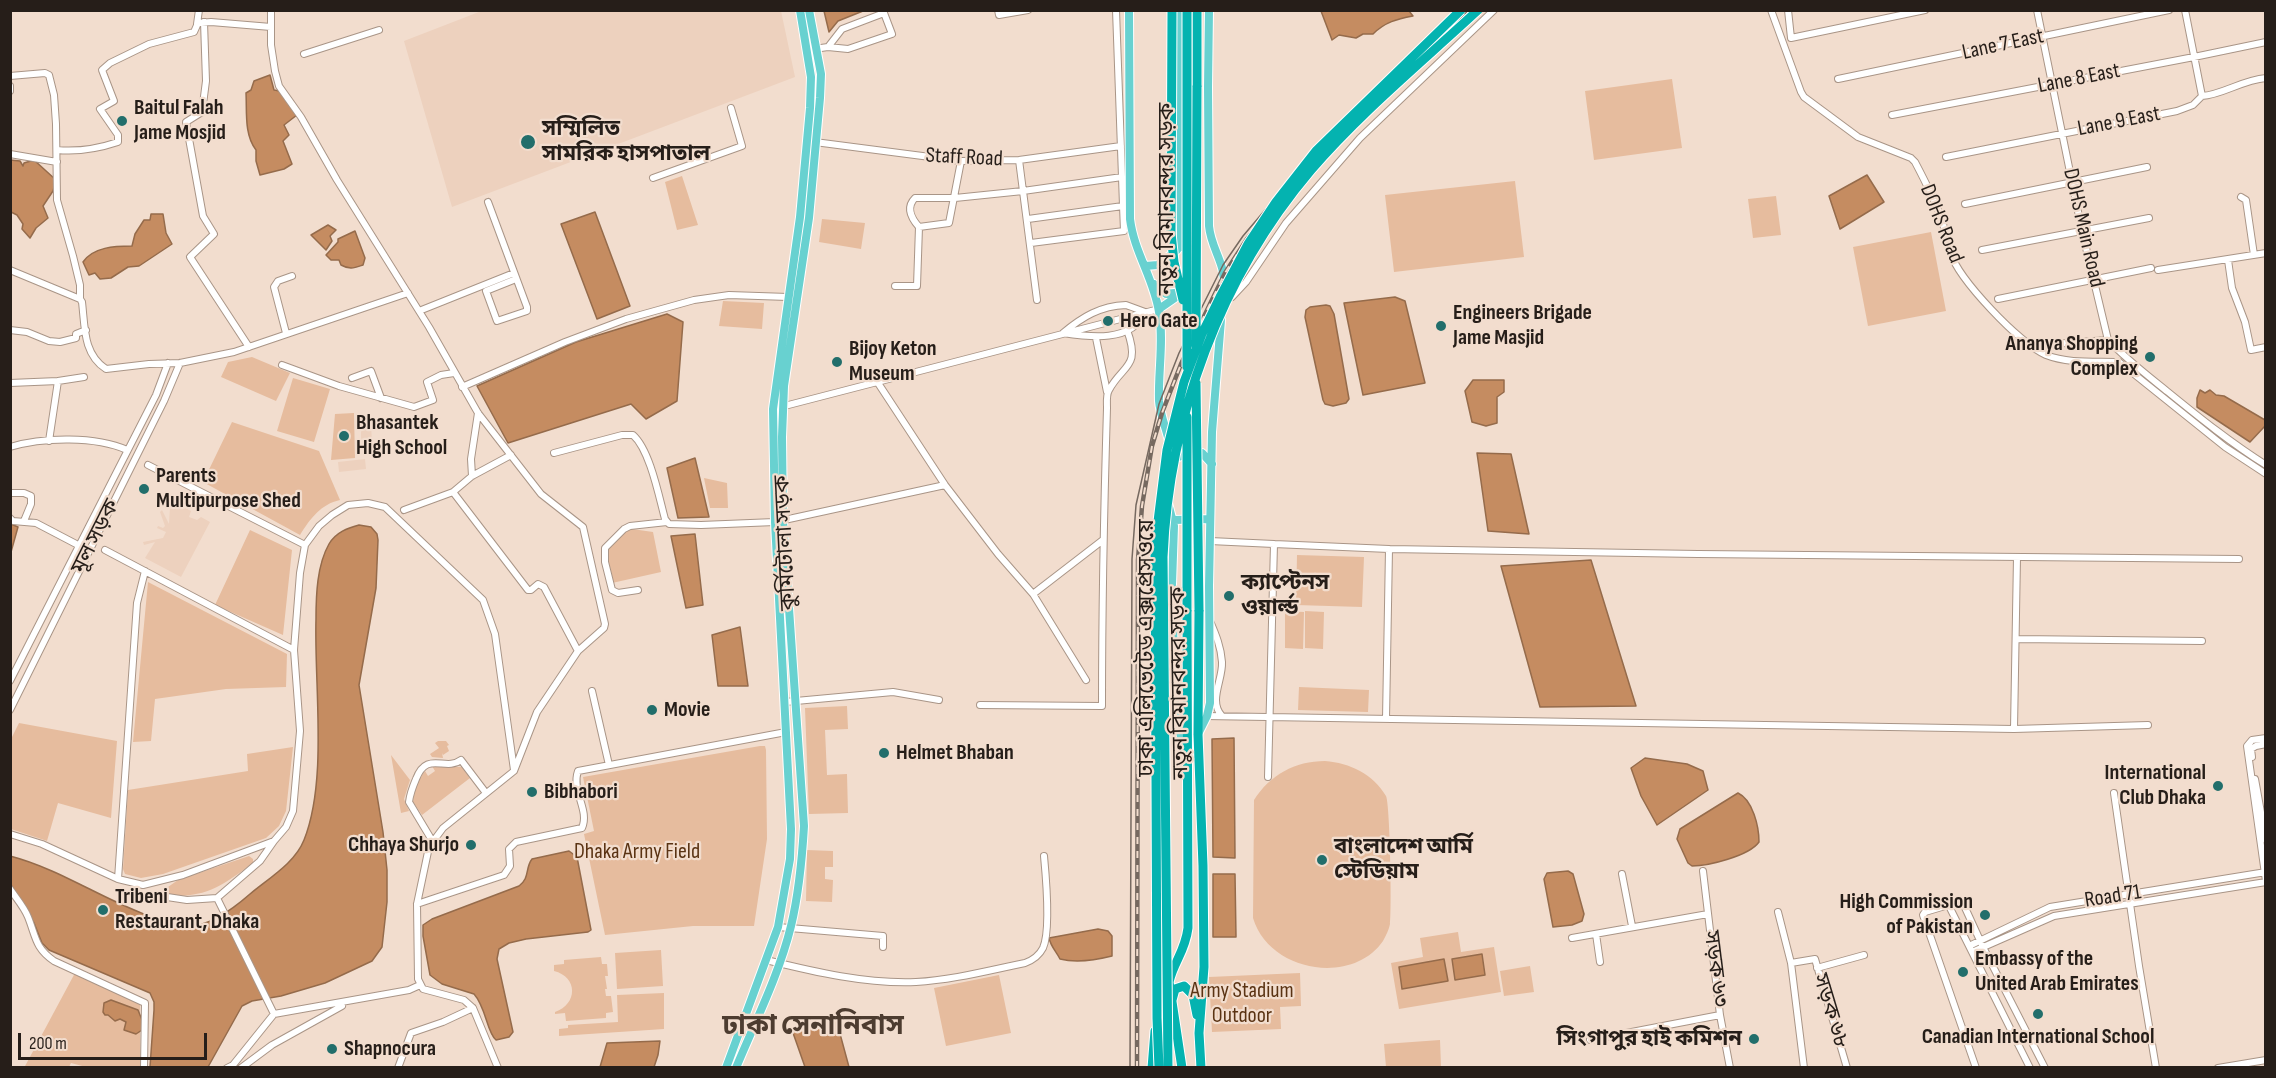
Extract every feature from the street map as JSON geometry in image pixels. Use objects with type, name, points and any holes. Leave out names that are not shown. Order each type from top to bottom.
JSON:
[{"type":"highway","points":[[1173,10],[1171,233],[1174,262],[1187,314]]},
{"type":"highway","name":"নতুন বিমানবন্দর সড়ক","points":[[1182,1068],[1169,982],[1171,973],[1185,946],[1188,928],[1187,10]]},
{"type":"highway","name":"নতুন বিমানবন্দর সড়ক","points":[[1197,10],[1198,610],[1203,716],[1198,734],[1204,956],[1199,1033],[1200,1068]]},
{"type":"highway","name":"ঢাকা এলিভেটেড এক্সপ্রেসওয়ে","points":[[1159,1068],[1155,545],[1167,450],[1184,382],[1202,334],[1221,295],[1248,244],[1275,202],[1316,151],[1461,10]]},
{"type":"highway","name":"ঢাকা এলিভেটেড এক্সপ্রেসওয়ে","points":[[1168,1068],[1162,556],[1174,454],[1185,409],[1200,362],[1232,292],[1261,240],[1294,193],[1336,143],[1478,10]]},
{"type":"highway","points":[[1172,1002],[1175,989],[1181,985],[1189,989],[1196,1006],[1199,1033]]},
{"type":"highway","points":[[1152,1068],[1157,1018]]},
{"type":"main road","name":"কুর্মিটোলা সড়ক","points":[[801,10],[811,49]]},
{"type":"main road","name":"কুর্মিটোলা সড়ক","points":[[736,1068],[780,963],[790,928],[799,887],[804,826],[796,701],[779,521],[783,406],[792,327],[809,218],[811,49],[809,10]]},
{"type":"main road","points":[[1129,10],[1130,219],[1136,248],[1152,283],[1159,309],[1161,330],[1159,404],[1172,459],[1167,498],[1174,520],[1172,584],[1175,702],[1187,760]]},
{"type":"main road","points":[[1179,10],[1181,247]]},
{"type":"main road","points":[[1203,716],[1210,703],[1212,432],[1218,334],[1225,273],[1210,240],[1208,207],[1209,10]]},
{"type":"main road","name":"কুর্মিটোলা সড়ক","points":[[726,1068],[778,927],[785,890],[790,839],[773,409],[811,142]]},
{"type":"main road","points":[[1180,185],[1187,189],[1195,189],[1209,181]]},
{"type":"main road","points":[[1180,207],[1185,201],[1190,200],[1200,200],[1208,207]]},
{"type":"main road","points":[[1145,266],[1158,265],[1181,247],[1210,240]]},
{"type":"main road","points":[[1159,309],[1185,292],[1199,277],[1200,241]]},
{"type":"main road","points":[[1152,283],[1166,294],[1185,292]]},
{"type":"main road","points":[[1167,432],[1177,441],[1193,442],[1203,440],[1212,432]]},
{"type":"main road","points":[[1172,459],[1191,453],[1202,453],[1212,464]]},
{"type":"main road","points":[[1174,520],[1210,519]]},
{"type":"street","points":[[199,10],[206,81],[202,112],[186,122],[203,216],[214,234],[190,258],[249,346]]},
{"type":"street","points":[[271,10],[273,60],[279,86],[301,117],[478,413],[541,494],[583,527],[605,624],[604,628],[578,651],[537,712],[514,771],[443,828],[429,847],[417,904],[417,972],[420,985],[429,992],[464,1000],[473,1008],[498,1068]]},
{"type":"street","points":[[998,10],[999,15],[1028,10]]},
{"type":"street","points":[[895,286],[917,284],[919,227],[911,216],[911,202],[915,198],[955,198],[1034,190],[1122,177],[1116,10]]},
{"type":"street","points":[[1223,306],[1246,282],[1286,223],[1360,138],[1494,10]]},
{"type":"street","name":"DOHS Road","points":[[1771,10],[1804,97],[1858,137],[1902,154],[1915,162],[1933,196],[1948,238],[1950,252],[1961,274],[2011,329],[2045,354],[2065,360],[2122,360]]},
{"type":"street","points":[[1788,10],[1791,38],[1925,10]]},
{"type":"street","name":"DOHS Main Road","points":[[2037,10],[2061,134],[2108,340]]},
{"type":"street","name":"Lane 7 East","points":[[1838,79],[2169,10]]},
{"type":"street","points":[[2185,10],[2202,96]]},
{"type":"street","points":[[811,49],[828,47],[848,49],[892,34],[884,13],[842,29],[828,47]]},
{"type":"street","points":[[200,23],[271,27]]},
{"type":"street","points":[[57,150],[74,152],[105,147],[118,142],[118,135],[100,108],[112,103],[114,98],[103,74],[104,67],[149,44],[194,32],[200,23]]},
{"type":"street","points":[[304,54],[380,30]]},
{"type":"street","name":"Lane 8 East","points":[[1892,115],[2265,42]]},
{"type":"street","points":[[10,76],[45,73],[49,75],[54,95],[57,200],[80,285],[80,299],[89,352],[106,369],[180,363],[249,346],[408,293]]},
{"type":"street","name":"Lane 9 East","points":[[1946,157],[2177,111],[2193,105],[2202,96],[2213,96],[2253,79],[2265,78]]},
{"type":"street","points":[[10,86],[10,91]]},
{"type":"street","points":[[653,178],[742,146],[731,108]]},
{"type":"street","name":"Staff Road","points":[[811,142],[961,161],[1019,160],[1120,146]]},
{"type":"street","points":[[10,154],[57,162]]},
{"type":"street","points":[[1019,160],[1037,300]]},
{"type":"street","points":[[919,227],[949,223],[961,161]]},
{"type":"street","points":[[1965,204],[2147,167]]},
{"type":"street","points":[[1028,219],[1123,206],[1122,177],[1100,180]]},
{"type":"street","points":[[2241,197],[2246,200],[2254,255]]},
{"type":"street","points":[[488,201],[515,276],[527,311],[497,321],[486,291],[515,276]]},
{"type":"street","points":[[1031,243],[1124,231],[1123,206],[1099,210]]},
{"type":"street","points":[[1982,250],[2149,218]]},
{"type":"street","points":[[1998,299],[2155,269],[2265,253]]},
{"type":"street","points":[[2228,260],[2232,288],[2245,322],[2251,350],[2265,347]]},
{"type":"street","points":[[10,270],[80,299]]},
{"type":"street","points":[[286,333],[274,286],[278,280],[292,276]]},
{"type":"street","points":[[419,311],[515,276]]},
{"type":"street","points":[[462,387],[565,342],[636,316],[694,300],[729,295],[788,297]]},
{"type":"street","points":[[1062,333],[1081,318],[1101,309],[1126,305],[1145,312]]},
{"type":"street","points":[[773,409],[1159,309]]},
{"type":"street","points":[[1062,333],[1096,338],[1127,330],[1140,322],[1145,312]]},
{"type":"street","points":[[10,330],[27,332],[41,339],[60,342],[76,338],[76,334],[86,330]]},
{"type":"street","points":[[1107,392],[1127,368],[1131,359],[1132,345],[1127,330]]},
{"type":"street","points":[[980,705],[1102,706],[1107,392],[1096,338]]},
{"type":"street","points":[[2053,344],[2108,340],[2122,360],[2225,447],[2265,474]]},
{"type":"street","points":[[2122,360],[2229,442],[2265,465]]},
{"type":"street","name":"মূল সড়ক","points":[[10,681],[156,395],[168,363]]},
{"type":"street","name":"মূল সড়ক","points":[[10,710],[164,401],[180,363]]},
{"type":"street","points":[[282,365],[339,386],[414,407],[433,400],[427,382],[441,375],[454,373]]},
{"type":"street","points":[[351,378],[371,371],[381,398]]},
{"type":"street","points":[[10,383],[58,381],[84,377]]},
{"type":"street","points":[[49,441],[58,381]]},
{"type":"street","points":[[878,382],[945,485],[998,554],[1033,594],[1086,680]]},
{"type":"street","points":[[472,476],[471,459],[478,413]]},
{"type":"street","points":[[554,453],[622,435],[633,435],[642,448],[653,475],[667,522]]},
{"type":"street","points":[[10,447],[49,441],[98,440],[127,450]]},
{"type":"street","points":[[404,510],[453,492],[472,476],[510,454]]},
{"type":"street","points":[[148,465],[305,545]]},
{"type":"street","points":[[638,590],[618,593],[612,590],[605,562],[605,548],[630,526],[667,522],[702,525],[779,521],[945,485]]},
{"type":"street","points":[[453,492],[528,590],[538,584],[544,587],[578,651]]},
{"type":"street","points":[[10,493],[24,493],[31,496],[31,504],[24,521]]},
{"type":"street","points":[[140,898],[154,895],[187,900],[217,898],[260,861],[286,828],[293,811],[300,731],[294,650],[300,573],[305,545],[319,526],[348,505],[368,503],[385,507],[483,600],[495,634],[514,771]]},
{"type":"street","points":[[10,518],[43,525],[78,544]]},
{"type":"street","points":[[91,521],[101,526]]},
{"type":"street","points":[[1033,594],[1103,540]]},
{"type":"street","points":[[1210,541],[1389,549],[2239,559]]},
{"type":"street","points":[[1268,777],[1274,544]]},
{"type":"street","points":[[1386,719],[1389,549]]},
{"type":"street","points":[[105,550],[294,650]]},
{"type":"street","points":[[2014,729],[2017,557]]},
{"type":"street","points":[[118,879],[137,603],[145,571]]},
{"type":"street","points":[[1209,618],[1217,636],[1222,666],[1215,702],[1222,716]]},
{"type":"street","points":[[2016,639],[2202,641]]},
{"type":"street","points":[[592,691],[609,765]]},
{"type":"street","points":[[784,702],[893,692],[939,700]]},
{"type":"street","points":[[1203,716],[1215,702]]},
{"type":"street","points":[[1203,716],[2014,729],[2148,725]]},
{"type":"street","points":[[417,904],[504,875],[510,866],[509,849],[516,842],[582,828],[585,820],[575,780],[579,771],[786,732]]},
{"type":"street","points":[[2265,738],[2252,740],[2247,746],[2265,881]]},
{"type":"street","points":[[2265,744],[2251,749],[2265,840]]},
{"type":"street","points":[[433,842],[409,802],[420,769],[430,762],[457,763],[461,760],[486,794]]},
{"type":"street","points":[[2114,793],[2156,1068]]},
{"type":"street","points":[[10,834],[42,844],[118,879],[143,885],[162,882],[274,841]]},
{"type":"street","points":[[766,960],[832,975],[916,982],[964,976],[1034,960],[1044,946],[1047,920],[1044,856]]},
{"type":"street","name":"সড়ক ৬৩","points":[[1703,871],[1720,1015],[1730,1068]]},
{"type":"street","name":"Road 71","points":[[1971,949],[2050,907],[2265,872]]},
{"type":"street","points":[[1622,874],[1632,927]]},
{"type":"street","name":"Road 71","points":[[1981,944],[2054,916],[2265,881]]},
{"type":"street","points":[[162,882],[157,890],[162,896]]},
{"type":"street","points":[[10,889],[27,915],[42,952],[54,961],[145,1003],[144,1068]]},
{"type":"street","points":[[217,898],[274,1014]]},
{"type":"street","points":[[1976,1068],[1923,915],[1924,912],[1962,901],[1981,944],[2045,1068]]},
{"type":"street","points":[[1949,906],[2030,1068]]},
{"type":"street","name":"সড়ক ৬৮","points":[[1778,912],[1791,963],[1815,959],[1847,1068]]},
{"type":"street","points":[[1572,938],[1708,914]]},
{"type":"street","points":[[778,927],[883,936],[884,947]]},
{"type":"street","points":[[1596,934],[1600,962]]},
{"type":"street","points":[[1818,968],[1864,955]]},
{"type":"street","points":[[1791,963],[1804,1068]]},
{"type":"street","points":[[231,1067],[274,1014],[348,1003],[410,990],[420,985]]},
{"type":"street","points":[[242,1068],[272,1045],[348,1003]]},
{"type":"street","points":[[398,1068],[411,1033],[473,1008]]},
{"type":"street","points":[[1590,1040],[1720,1015]]},
{"type":"street","points":[[2218,1068],[2265,1060]]},
{"type":"shaded area","name":"সম্মিলিত সামরিক হাসপাতাল","points":[[484,10],[781,11],[795,77],[452,207],[404,41]]},
{"type":"shaded area","points":[[824,10],[863,11],[838,21],[829,32]]},
{"type":"shaded area","points":[[1321,11],[1409,11],[1413,16],[1392,22],[1373,34],[1363,34],[1356,38],[1339,35],[1332,40]]},
{"type":"shaded area","points":[[270,75],[274,90],[280,91],[297,115],[284,125],[289,135],[283,141],[292,164],[284,169],[260,175],[256,150],[248,130],[246,93],[251,90],[254,81]]},
{"type":"shaded area","points":[[10,160],[20,161],[23,166],[24,163],[34,160],[56,180],[53,191],[43,206],[48,218],[36,228],[30,238],[22,229],[23,224],[17,215],[11,212]]},
{"type":"shaded area","points":[[1867,175],[1884,202],[1840,229],[1829,196]]},
{"type":"shaded area","points":[[595,212],[630,306],[597,319],[561,224]]},
{"type":"shaded area","points":[[151,214],[163,214],[166,233],[172,244],[139,266],[128,267],[111,278],[100,279],[95,273],[89,275],[83,262],[87,257],[105,248],[132,246],[135,234],[144,220],[150,220]]},
{"type":"shaded area","points":[[328,225],[336,230],[330,236],[332,241],[326,250],[311,235]]},
{"type":"shaded area","points":[[355,231],[365,258],[363,265],[350,268],[341,265],[339,260],[331,260],[326,255],[338,239]]},
{"type":"shaded area","points":[[1395,297],[1405,301],[1425,383],[1363,395],[1344,303]]},
{"type":"shaded area","points":[[1330,306],[1334,314],[1349,399],[1346,403],[1333,406],[1325,404],[1323,400],[1305,317],[1306,310],[1310,307]]},
{"type":"shaded area","points":[[667,314],[683,322],[677,401],[646,419],[631,404],[508,443],[477,386],[576,342]]},
{"type":"shaded area","points":[[1473,380],[1504,380],[1504,392],[1497,397],[1497,423],[1486,426],[1472,422],[1465,391]]},
{"type":"shaded area","points":[[2200,390],[2205,393],[2210,390],[2216,395],[2224,396],[2265,420],[2265,426],[2250,442],[2197,407]]},
{"type":"shaded area","name":"Bhasantek High School","points":[[361,418],[371,418],[372,449],[361,448]]},
{"type":"shaded area","points":[[1477,453],[1511,454],[1529,534],[1488,531]]},
{"type":"shaded area","points":[[695,458],[709,517],[678,518],[667,468]]},
{"type":"shaded area","name":"Bhasantek High School","points":[[365,459],[366,469],[339,472],[338,462]]},
{"type":"shaded area","points":[[176,503],[191,511],[189,517],[197,520],[201,517],[210,522],[181,577],[145,558],[155,542],[144,545],[143,542],[163,538],[166,532],[157,528],[165,526],[160,512],[162,510],[169,524],[170,507]]},
{"type":"shaded area","points":[[11,524],[18,527],[11,552]]},
{"type":"shaded area","points":[[359,525],[371,527],[377,534],[378,540],[376,588],[359,685],[387,870],[387,902],[382,947],[372,961],[325,983],[281,996],[252,1001],[242,1006],[208,1067],[150,1067],[154,1002],[150,993],[49,950],[42,943],[34,923],[11,885],[10,856],[44,867],[145,914],[169,923],[187,926],[204,923],[221,916],[288,863],[304,840],[316,789],[318,732],[316,610],[322,561],[335,536]]},
{"type":"shaded area","points":[[695,534],[703,605],[686,608],[671,536]]},
{"type":"shaded area","points":[[1591,560],[1636,706],[1540,707],[1501,566]]},
{"type":"shaded area","points":[[740,627],[748,686],[718,686],[712,635]]},
{"type":"shaded area","points":[[1234,738],[1235,858],[1213,857],[1212,739]]},
{"type":"shaded area","points":[[1645,758],[1687,764],[1703,771],[1708,790],[1657,825],[1641,796],[1631,768]]},
{"type":"shaded area","points":[[1738,793],[1743,796],[1751,808],[1758,829],[1759,842],[1738,856],[1692,866],[1688,863],[1677,839],[1680,829]]},
{"type":"shaded area","points":[[569,851],[577,857],[591,930],[526,939],[509,943],[499,949],[497,959],[513,1032],[509,1037],[496,1040],[490,1032],[474,994],[442,984],[430,975],[423,925],[432,919],[519,886],[525,880],[532,859]]},
{"type":"shaded area","points":[[1568,871],[1573,874],[1584,914],[1582,921],[1572,925],[1553,927],[1544,879],[1547,873]]},
{"type":"shaded area","points":[[1213,874],[1235,874],[1236,937],[1213,937]]},
{"type":"shaded area","points":[[1098,929],[1108,931],[1112,936],[1112,956],[1073,961],[1060,959],[1049,938]]},
{"type":"shaded area","points":[[1482,954],[1485,975],[1455,980],[1452,959]]},
{"type":"shaded area","points":[[1444,959],[1448,981],[1402,989],[1399,967]]},
{"type":"shaded area","points":[[111,1000],[138,1010],[142,1020],[142,1030],[136,1034],[124,1030],[126,1022],[120,1019],[115,1021],[105,1015],[104,1003]]},
{"type":"shaded area","points":[[836,1019],[849,1067],[805,1067],[792,1030]]},
{"type":"shaded area","points":[[660,1041],[654,1067],[600,1067],[607,1043]]},
{"type":"green space","points":[[1672,79],[1682,148],[1594,160],[1585,91]]},
{"type":"green space","points":[[682,176],[698,225],[677,230],[665,182]]},
{"type":"green space","points":[[1515,181],[1524,257],[1394,272],[1385,195]]},
{"type":"green space","points":[[1776,196],[1781,235],[1753,238],[1748,199]]},
{"type":"green space","points":[[822,219],[865,223],[861,249],[819,242]]},
{"type":"green space","points":[[1931,232],[1946,311],[1868,326],[1853,247]]},
{"type":"green space","points":[[723,301],[764,303],[762,329],[719,326]]},
{"type":"green space","points":[[252,357],[290,373],[276,401],[221,377],[228,362]]},
{"type":"green space","points":[[293,378],[330,389],[314,442],[277,431]]},
{"type":"green space","name":"Bhasantek High School","points":[[354,413],[355,458],[331,460],[335,414]]},
{"type":"green space","points":[[232,422],[319,451],[340,500],[322,509],[312,518],[300,535],[203,482]]},
{"type":"green space","points":[[704,478],[727,483],[728,508],[710,508]]},
{"type":"green space","points":[[625,528],[653,532],[661,572],[612,583],[604,554]]},
{"type":"green space","points":[[250,530],[292,550],[283,635],[215,605]]},
{"type":"green space","points":[[1297,555],[1364,557],[1362,607],[1296,605]]},
{"type":"green space","points":[[148,582],[287,654],[286,687],[226,689],[155,699],[151,741],[133,742]]},
{"type":"green space","points":[[1285,611],[1304,612],[1303,649],[1285,648]]},
{"type":"green space","points":[[1305,611],[1324,612],[1323,649],[1305,648]]},
{"type":"green space","points":[[1299,687],[1369,690],[1368,712],[1298,710]]},
{"type":"green space","points":[[847,706],[848,729],[825,730],[827,775],[847,774],[848,813],[809,814],[805,708]]},
{"type":"green space","points":[[19,723],[117,741],[111,818],[58,803],[47,841],[11,829],[11,739]]},
{"type":"green space","points":[[446,741],[449,745],[447,746],[449,751],[443,755],[442,753],[443,758],[432,757],[430,754],[439,748],[435,743]]},
{"type":"green space","name":"Dhaka Army Field","points":[[765,746],[766,750],[767,839],[754,926],[693,926],[605,935],[584,834],[594,831],[583,777]]},
{"type":"green space","points":[[293,747],[286,811],[279,826],[266,838],[163,874],[141,878],[125,874],[123,869],[128,790],[248,771],[247,754]]},
{"type":"green space","points":[[391,755],[410,780],[404,799],[409,811],[401,813]]},
{"type":"green space","name":"বাংলাদেশ আর্মি স্টেডিয়াম","points":[[1325,761],[1352,767],[1368,776],[1381,788],[1386,796],[1390,837],[1391,915],[1387,932],[1383,941],[1369,955],[1352,964],[1332,968],[1312,967],[1293,961],[1276,951],[1262,936],[1253,918],[1254,800],[1268,783],[1284,771],[1304,764]]},
{"type":"green space","points":[[432,766],[462,767],[470,778],[422,815],[413,802],[414,794],[425,771],[428,776],[435,771]]},
{"type":"green space","points":[[807,850],[833,851],[833,867],[825,867],[825,879],[833,880],[832,902],[806,901]]},
{"type":"green space","points":[[249,856],[253,859],[253,863],[233,878],[214,888],[195,894],[170,896],[168,887],[178,880]]},
{"type":"green space","points":[[1458,932],[1461,952],[1494,947],[1501,992],[1399,1009],[1391,963],[1423,957],[1420,938]]},
{"type":"green space","points":[[661,950],[663,986],[617,989],[615,953]]},
{"type":"green space","points":[[601,957],[602,964],[607,964],[608,976],[605,976],[607,989],[605,989],[606,996],[611,996],[613,1012],[606,1013],[606,1018],[566,1021],[565,1013],[555,1014],[568,1003],[572,991],[568,979],[554,971],[554,965],[564,964],[564,960]]},
{"type":"green space","points":[[1530,966],[1534,992],[1504,996],[1500,971]]},
{"type":"green space","points":[[75,973],[140,1003],[140,1067],[86,1067],[71,1063],[69,1067],[24,1068]]},
{"type":"green space","name":"Army Stadium Outdoor","points":[[1300,973],[1301,1006],[1280,1007],[1281,1029],[1212,1032],[1209,977]]},
{"type":"green space","points":[[999,975],[1011,1033],[946,1046],[934,988]]},
{"type":"green space","points":[[664,993],[664,1029],[559,1036],[559,1029],[568,1028],[568,1025],[618,1022],[617,995]]},
{"type":"green space","points":[[1440,1040],[1441,1067],[1386,1067],[1384,1044]]},
{"type":"tram line","points":[[1130,1068],[1132,559],[1136,505],[1159,404],[1179,353],[1223,265],[1243,236],[1282,190],[1462,10]]},
{"type":"railway","points":[[1137,1068],[1138,560],[1142,506],[1152,446],[1162,413],[1181,364],[1225,273],[1247,239],[1283,195],[1471,10]]},
{"type":"place","name":"Baitul Falah Jame Mosjid","points":[[122,121]]},
{"type":"place","name":"সম্মিলিত সামরিক হাসপাতাল","points":[[528,142]]},
{"type":"place","name":"Hero Gate","points":[[1108,321]]},
{"type":"place","name":"Engineers Brigade Jame Masjid","points":[[1441,326]]},
{"type":"place","name":"Ananya Shopping Complex","points":[[2150,357]]},
{"type":"place","name":"Bijoy Keton Museum","points":[[837,362]]},
{"type":"place","name":"Bhasantek High School","points":[[344,436]]},
{"type":"place","name":"Parents Multipurpose Shed","points":[[144,489]]},
{"type":"place","name":"ক্যাপ্টেনস ওয়ার্ল্ড","points":[[1229,596]]},
{"type":"place","name":"Movie","points":[[652,710]]},
{"type":"place","name":"Helmet Bhaban","points":[[884,753]]},
{"type":"place","name":"International Club Dhaka","points":[[2218,786]]},
{"type":"place","name":"Bibhabori","points":[[532,792]]},
{"type":"place","name":"Chhaya Shurjo","points":[[471,845]]},
{"type":"place","name":"বাংলাদেশ আর্মি স্টেডিয়াম","points":[[1322,860]]},
{"type":"place","name":"Tribeni Restaurant, Dhaka","points":[[103,910]]},
{"type":"place","name":"High Commission of Pakistan","points":[[1985,915]]},
{"type":"place","name":"Embassy of the United Arab Emirates","points":[[1963,972]]},
{"type":"place","name":"Canadian International School","points":[[2038,1014]]},
{"type":"place","name":"সিংগাপুর হাই কমিশন","points":[[1754,1039]]},
{"type":"place","name":"Shapnocura","points":[[332,1049]]},
{"type":"district","name":"ঢাকা সেনানিবাস","points":[[813,1027]]}]
